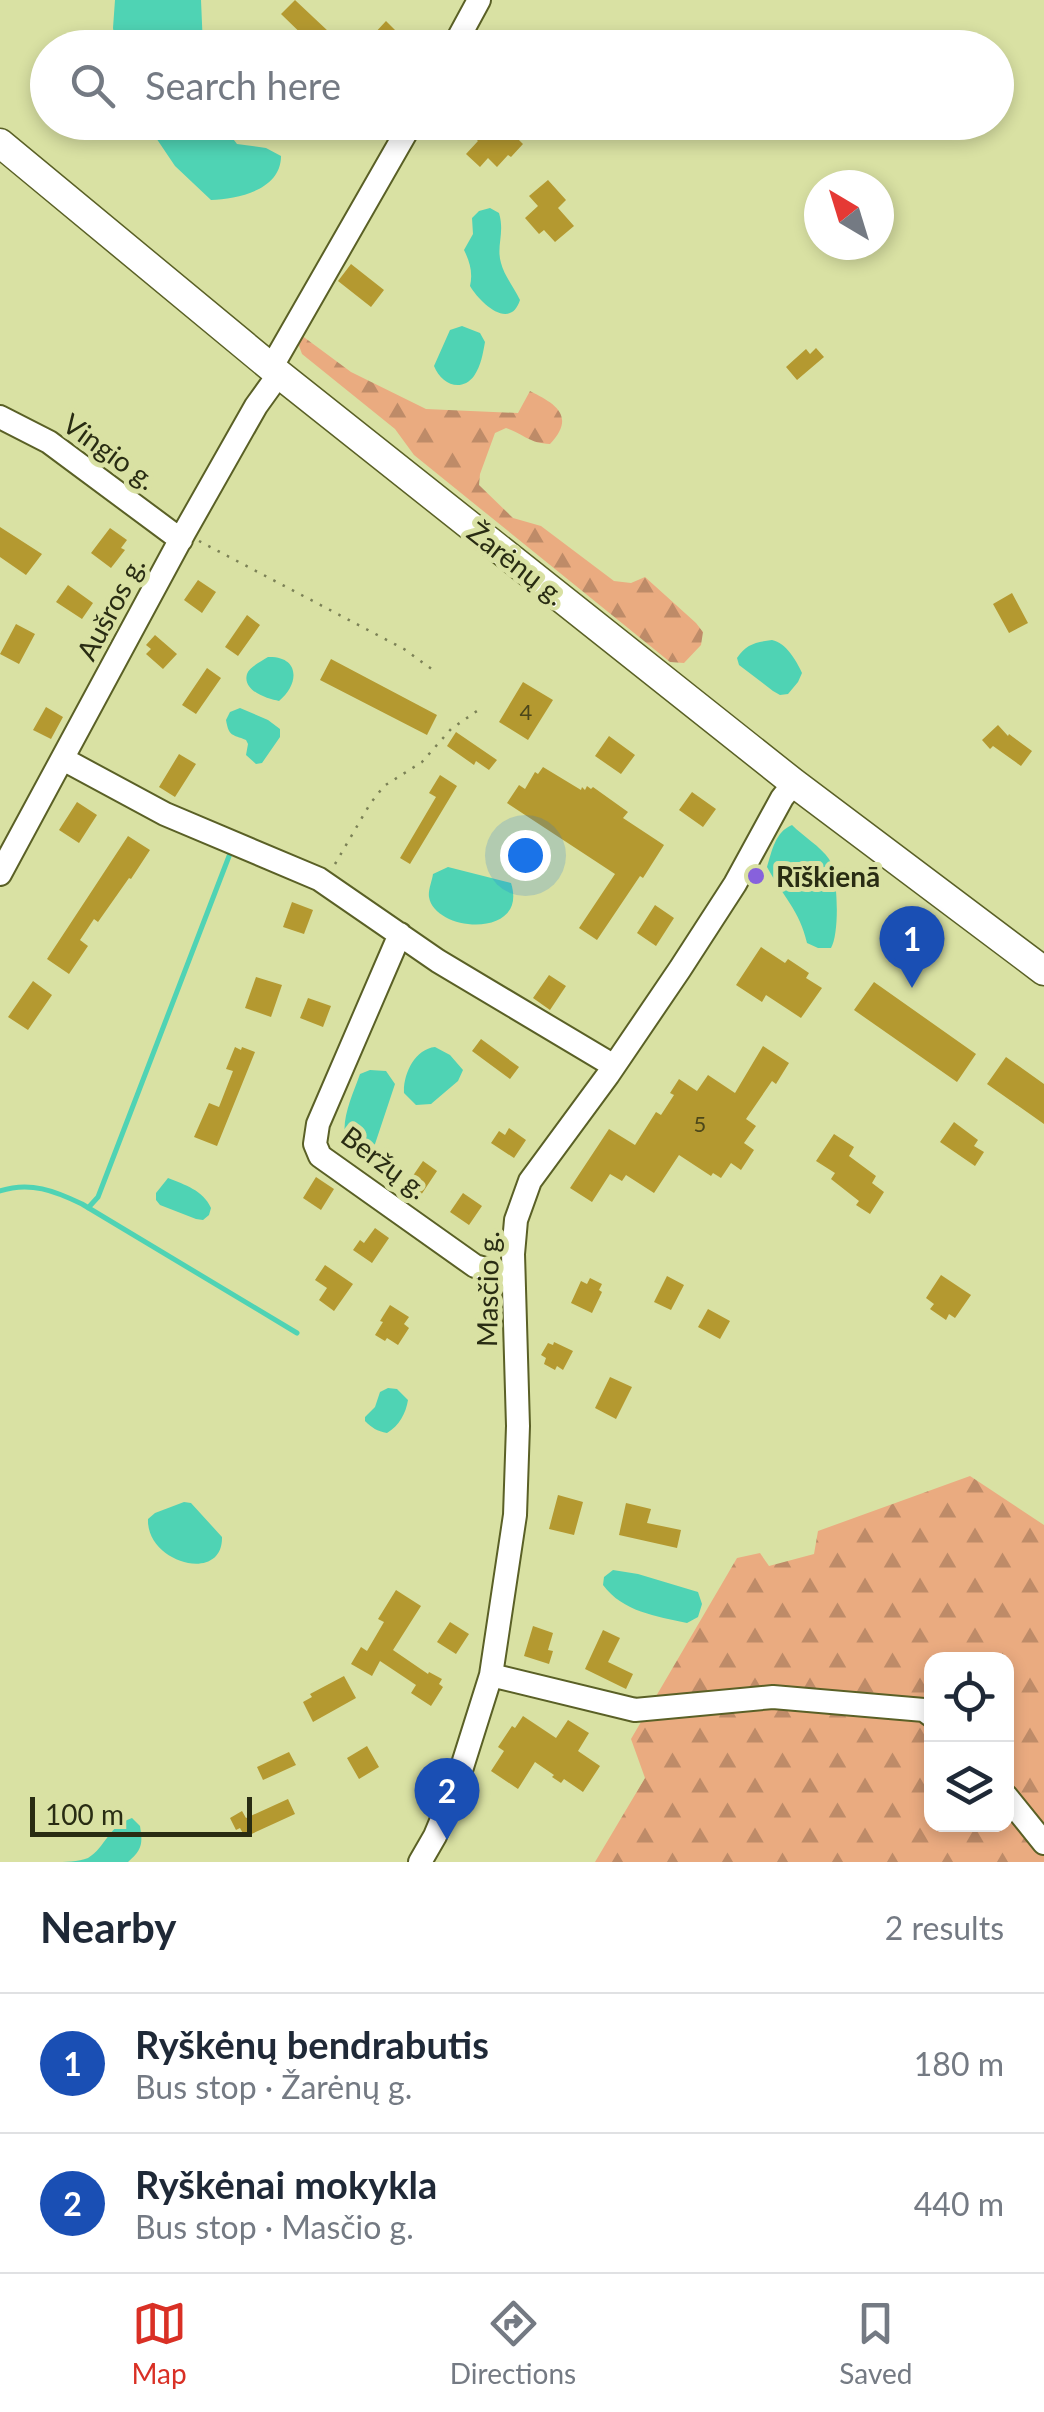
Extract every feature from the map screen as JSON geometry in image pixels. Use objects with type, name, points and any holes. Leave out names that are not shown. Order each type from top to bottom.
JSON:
[{"type":"main road","name":"Žarėnų g.","points":[[0,143],[275,371],[794,782],[1044,972]]},
{"type":"street","points":[[463,30],[479,0]]},
{"type":"street","name":"Aušros g.","points":[[0,874],[402,140]]},
{"type":"street","name":"Vingio g.","points":[[0,417],[49,442],[183,536]]},
{"type":"street","points":[[63,759],[165,814],[324,882],[438,961],[614,1066]]},
{"type":"street","name":"Masčio g.","points":[[420,1862],[457,1783],[491,1675],[515,1515],[516,1220],[530,1181],[614,1066],[726,898],[794,782]]},
{"type":"street","name":"Beržų g.","points":[[400,934],[318,1124],[315,1144],[320,1156],[475,1266],[513,1277]]},
{"type":"street","points":[[491,1675],[635,1710],[773,1698],[924,1710]]},
{"type":"street","points":[[1014,1806],[1044,1843]]},
{"type":"path","points":[[183,536],[404,649],[433,670]]},
{"type":"path","points":[[324,882],[384,786],[422,762],[450,729],[477,711]]},
{"type":"green space","points":[[301,335],[351,372],[426,409],[518,413],[530,391],[555,406],[562,426],[550,444],[506,428],[495,433],[479,485],[513,518],[541,526],[614,581],[631,583],[645,577],[696,623],[703,632],[701,645],[684,663],[670,662],[414,455],[395,429],[302,354],[298,343]]},
{"type":"green space","points":[[970,1476],[1044,1525],[1044,1862],[595,1862],[645,1778],[631,1739],[737,1558],[760,1553],[769,1566],[814,1554],[818,1531]]},
{"type":"water","points":[[115,0],[201,0],[202,30],[113,28]]},
{"type":"water","points":[[157,140],[234,140],[281,156],[279,168],[266,185],[211,200],[175,166]]},
{"type":"water","points":[[490,208],[499,213],[501,263],[520,300],[509,313],[495,311],[470,286],[464,250],[473,234],[472,218]]},
{"type":"water","points":[[462,326],[480,333],[485,342],[474,376],[457,385],[446,382],[434,366],[450,330]]},
{"type":"water","points":[[772,640],[786,648],[802,673],[788,694],[773,691],[739,665],[740,653],[756,643]]},
{"type":"water","points":[[268,657],[286,661],[293,673],[290,687],[279,701],[257,693],[246,680],[250,669]]},
{"type":"water","points":[[240,708],[280,729],[280,737],[262,763],[256,764],[246,755],[246,740],[228,729],[226,720],[230,712]]},
{"type":"water","points":[[792,825],[821,850],[832,867],[837,917],[831,948],[807,943],[795,912],[767,867],[778,837]]},
{"type":"water","points":[[448,867],[511,883],[513,901],[507,914],[495,922],[479,925],[447,918],[435,909],[429,897],[433,874]]},
{"type":"water","points":[[435,1047],[450,1055],[463,1070],[458,1081],[431,1104],[416,1105],[404,1093],[406,1078],[416,1057]]},
{"type":"water","points":[[386,1071],[395,1084],[375,1144],[364,1151],[349,1148],[345,1121],[360,1074]]},
{"type":"water","points":[[168,1178],[203,1197],[211,1208],[209,1215],[203,1220],[196,1219],[160,1205],[156,1193]]},
{"type":"water","points":[[397,1389],[408,1400],[401,1419],[387,1433],[372,1427],[365,1417],[375,1407],[380,1392]]},
{"type":"water","points":[[184,1502],[191,1503],[222,1537],[219,1552],[211,1560],[198,1564],[171,1556],[151,1534],[148,1519]]},
{"type":"water","points":[[613,1570],[698,1592],[702,1604],[698,1617],[687,1623],[630,1607],[603,1585],[604,1577]]},
{"type":"water","points":[[132,1818],[140,1826],[141,1842],[128,1862],[54,1862],[88,1858],[118,1826]]},
{"type":"building","points":[[295,0],[327,30],[297,30],[281,14]]},
{"type":"building","points":[[386,21],[395,30],[378,30]]},
{"type":"building","points":[[519,140],[523,144],[497,167],[488,158],[480,167],[466,154],[478,141]]},
{"type":"building","points":[[548,180],[566,200],[558,208],[574,226],[555,242],[544,230],[539,234],[525,218],[538,206],[529,196]]},
{"type":"building","points":[[351,264],[384,290],[371,307],[338,281]]},
{"type":"building","points":[[816,348],[824,357],[797,380],[786,367],[806,349],[810,354]]},
{"type":"building","points":[[0,527],[42,554],[26,575],[0,557]]},
{"type":"building","points":[[110,528],[127,540],[121,548],[125,550],[111,568],[91,553]]},
{"type":"building","points":[[198,580],[216,592],[202,613],[184,600]]},
{"type":"building","points":[[68,585],[93,603],[82,619],[56,602]]},
{"type":"building","points":[[1012,593],[1028,623],[1009,633],[993,604]]},
{"type":"building","points":[[247,615],[260,625],[238,656],[225,647]]},
{"type":"building","points":[[16,624],[35,634],[19,664],[0,654]]},
{"type":"building","points":[[155,635],[177,654],[163,669],[146,654],[151,649],[146,645]]},
{"type":"building","points":[[331,659],[437,715],[427,735],[320,680]]},
{"type":"building","points":[[207,668],[221,678],[196,714],[182,705]]},
{"type":"building","points":[[523,682],[553,700],[528,740],[499,722]]},
{"type":"building","points":[[46,707],[63,717],[51,739],[33,730]]},
{"type":"building","points":[[998,725],[1032,751],[1021,766],[993,746],[990,749],[982,740]]},
{"type":"building","points":[[456,732],[497,760],[489,770],[476,761],[474,765],[447,746]]},
{"type":"building","points":[[609,736],[635,755],[621,774],[595,756]]},
{"type":"building","points":[[179,754],[196,764],[175,797],[159,787]]},
{"type":"building","points":[[543,767],[581,790],[593,787],[628,812],[623,818],[664,845],[597,940],[579,928],[615,874],[507,803],[519,785],[525,789],[535,772],[538,774]]},
{"type":"building","points":[[440,775],[457,786],[410,864],[400,858],[436,797],[429,793]]},
{"type":"building","points":[[692,792],[716,809],[703,827],[679,810]]},
{"type":"building","points":[[77,802],[97,815],[79,843],[59,830]]},
{"type":"building","points":[[128,836],[150,850],[98,922],[94,919],[80,940],[88,946],[69,974],[47,959]]},
{"type":"building","points":[[292,902],[313,910],[304,934],[283,927]]},
{"type":"building","points":[[655,905],[674,918],[656,946],[637,933]]},
{"type":"building","points":[[761,947],[809,973],[806,978],[822,988],[801,1018],[766,995],[762,1002],[736,985]]},
{"type":"building","points":[[549,975],[566,986],[550,1010],[533,998]]},
{"type":"building","points":[[256,977],[282,985],[271,1017],[245,1008]]},
{"type":"building","points":[[33,981],[52,995],[28,1030],[8,1017]]},
{"type":"building","points":[[874,982],[976,1054],[957,1082],[854,1010]]},
{"type":"building","points":[[308,998],[331,1006],[323,1027],[300,1018]]},
{"type":"building","points":[[481,1039],[519,1067],[510,1079],[472,1051]]},
{"type":"building","points":[[763,1046],[789,1063],[746,1119],[756,1126],[744,1143],[754,1150],[741,1170],[731,1163],[721,1178],[713,1173],[711,1176],[679,1155],[654,1193],[626,1175],[622,1181],[610,1174],[592,1202],[570,1188],[609,1129],[635,1145],[656,1112],[661,1115],[679,1079],[697,1091],[708,1075],[735,1093]]},
{"type":"building","points":[[235,1047],[255,1052],[217,1146],[194,1137],[209,1103],[219,1107],[233,1071],[226,1069]]},
{"type":"building","points":[[1006,1057],[1044,1084],[1044,1124],[987,1084]]},
{"type":"building","points":[[954,1122],[978,1140],[974,1146],[984,1152],[975,1166],[940,1142]]},
{"type":"building","points":[[509,1128],[526,1140],[514,1158],[491,1143],[499,1131],[505,1135]]},
{"type":"building","points":[[834,1134],[854,1147],[849,1156],[876,1176],[872,1183],[884,1192],[870,1214],[831,1179],[835,1173],[816,1161]]},
{"type":"building","points":[[423,1161],[437,1171],[421,1195],[406,1186]]},
{"type":"building","points":[[316,1177],[334,1189],[321,1210],[303,1198]]},
{"type":"building","points":[[463,1193],[482,1206],[469,1225],[450,1212]]},
{"type":"building","points":[[375,1228],[389,1238],[372,1263],[353,1250]]},
{"type":"building","points":[[325,1265],[353,1284],[334,1311],[319,1300],[327,1288],[315,1280]]},
{"type":"building","points":[[941,1275],[971,1295],[955,1318],[949,1314],[946,1320],[930,1309],[934,1304],[926,1298]]},
{"type":"building","points":[[667,1276],[684,1285],[671,1310],[654,1302]]},
{"type":"building","points":[[590,1278],[602,1284],[592,1313],[571,1303],[581,1281],[587,1284]]},
{"type":"building","points":[[390,1305],[409,1317],[404,1324],[409,1328],[398,1345],[375,1335]]},
{"type":"building","points":[[708,1309],[730,1321],[720,1339],[698,1327]]},
{"type":"building","points":[[548,1343],[573,1351],[563,1370],[544,1364],[546,1358],[541,1355]]},
{"type":"building","points":[[610,1377],[632,1387],[616,1419],[595,1408]]},
{"type":"building","points":[[558,1495],[583,1502],[574,1535],[549,1529]]},
{"type":"building","points":[[626,1503],[651,1509],[647,1523],[681,1530],[677,1548],[619,1535]]},
{"type":"building","points":[[396,1590],[421,1606],[393,1650],[442,1679],[439,1684],[443,1687],[431,1706],[411,1693],[416,1685],[380,1661],[372,1676],[351,1664],[361,1647],[367,1651],[384,1622],[378,1619]]},
{"type":"building","points":[[450,1622],[469,1634],[456,1654],[437,1642]]},
{"type":"building","points":[[533,1626],[553,1633],[549,1664],[524,1656]]},
{"type":"building","points":[[603,1630],[620,1638],[608,1662],[633,1674],[626,1689],[585,1669]]},
{"type":"building","points":[[344,1676],[356,1698],[313,1722],[303,1702],[312,1697],[310,1694]]},
{"type":"building","points":[[523,1716],[556,1738],[568,1720],[589,1733],[578,1751],[600,1766],[583,1792],[564,1779],[561,1783],[535,1762],[518,1789],[491,1771],[504,1751],[498,1747]]},
{"type":"building","points":[[367,1746],[379,1767],[359,1779],[347,1758]]},
{"type":"building","points":[[289,1752],[296,1765],[263,1780],[257,1767]]},
{"type":"building","points":[[288,1799],[295,1814],[245,1837],[230,1818],[242,1811],[246,1818]]},
{"type":"waterway","points":[[88,1208],[98,1197],[231,851]]},
{"type":"waterway","points":[[0,1191],[42,1189],[82,1204],[297,1333]]},
{"type":"place","name":"Rīškienā","points":[[756,876]]},
{"type":"place","name":"Ryškėnų bendrabutis","points":[[912,988]]},
{"type":"place","name":"Ryškėnai mokykla","points":[[447,1840]]}]
